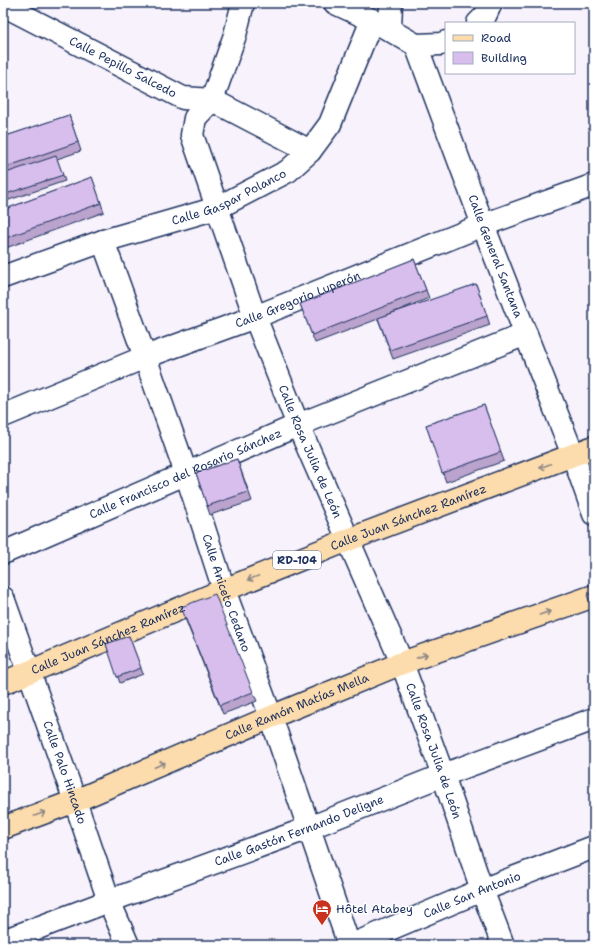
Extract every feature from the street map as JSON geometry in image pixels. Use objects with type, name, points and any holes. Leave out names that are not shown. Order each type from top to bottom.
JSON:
[{"type":"main road","name":"Calle Juan Sánchez Ramírez","points":[[3,683],[224,590],[348,540],[594,447]]},
{"type":"main road","name":"Calle Ramón Matías Mella","points":[[3,828],[75,801],[402,663],[594,596]]},
{"type":"street","name":"Calle Rosa Julia de León","points":[[243,3],[235,35],[212,100],[195,118],[192,135],[255,317],[298,425],[402,663],[443,775],[482,890],[504,945]]},
{"type":"street","points":[[335,3],[381,25],[416,45],[441,44],[445,42]]},
{"type":"street","name":"Calle Gaspar Polanco","points":[[3,277],[103,241],[217,208],[288,171],[310,151],[330,124],[391,3]]},
{"type":"street","points":[[479,22],[485,16],[491,3]]},
{"type":"street","name":"Calle Pepillo Salcedo","points":[[3,4],[183,98],[212,100],[310,151]]},
{"type":"street","name":"Calle General Santana","points":[[416,45],[483,225],[573,455],[594,514]]},
{"type":"street","name":"Calle Gregorio Luperón","points":[[3,416],[145,357],[255,317],[483,225],[594,185]]},
{"type":"street","name":"Calle Aniceto Cedano","points":[[103,241],[186,473],[224,590],[271,717],[350,945]]},
{"type":"street","name":"Calle Francisco del Rosario Sánchez","points":[[3,553],[298,425],[526,334]]},
{"type":"street","name":"Calle Palo Hincado","points":[[3,598],[109,901],[128,945]]},
{"type":"street","name":"Calle Gastón Fernando Deligne","points":[[3,941],[309,828],[443,775],[594,719]]},
{"type":"street","name":"Calle San Antonio","points":[[350,945],[482,890],[594,847]]},
{"type":"building","points":[[69,115],[78,142],[3,168],[3,137]]},
{"type":"building","points":[[56,156],[63,175],[3,195],[3,174]]},
{"type":"building","points":[[92,177],[101,203],[3,239],[3,210]]},
{"type":"building","points":[[414,259],[426,290],[312,335],[300,304]]},
{"type":"building","points":[[476,284],[487,316],[390,350],[378,318]]},
{"type":"building","points":[[484,405],[501,452],[442,473],[426,425]]},
{"type":"building","points":[[237,459],[248,492],[207,506],[196,473]]},
{"type":"building","points":[[594,592],[594,612],[587,595]]},
{"type":"building","points":[[215,594],[253,692],[220,705],[181,607]]},
{"type":"building","points":[[129,636],[141,668],[117,677],[106,644]]},
{"type":"place","name":"Hôtel Atabey","points":[[322,926]]}]
